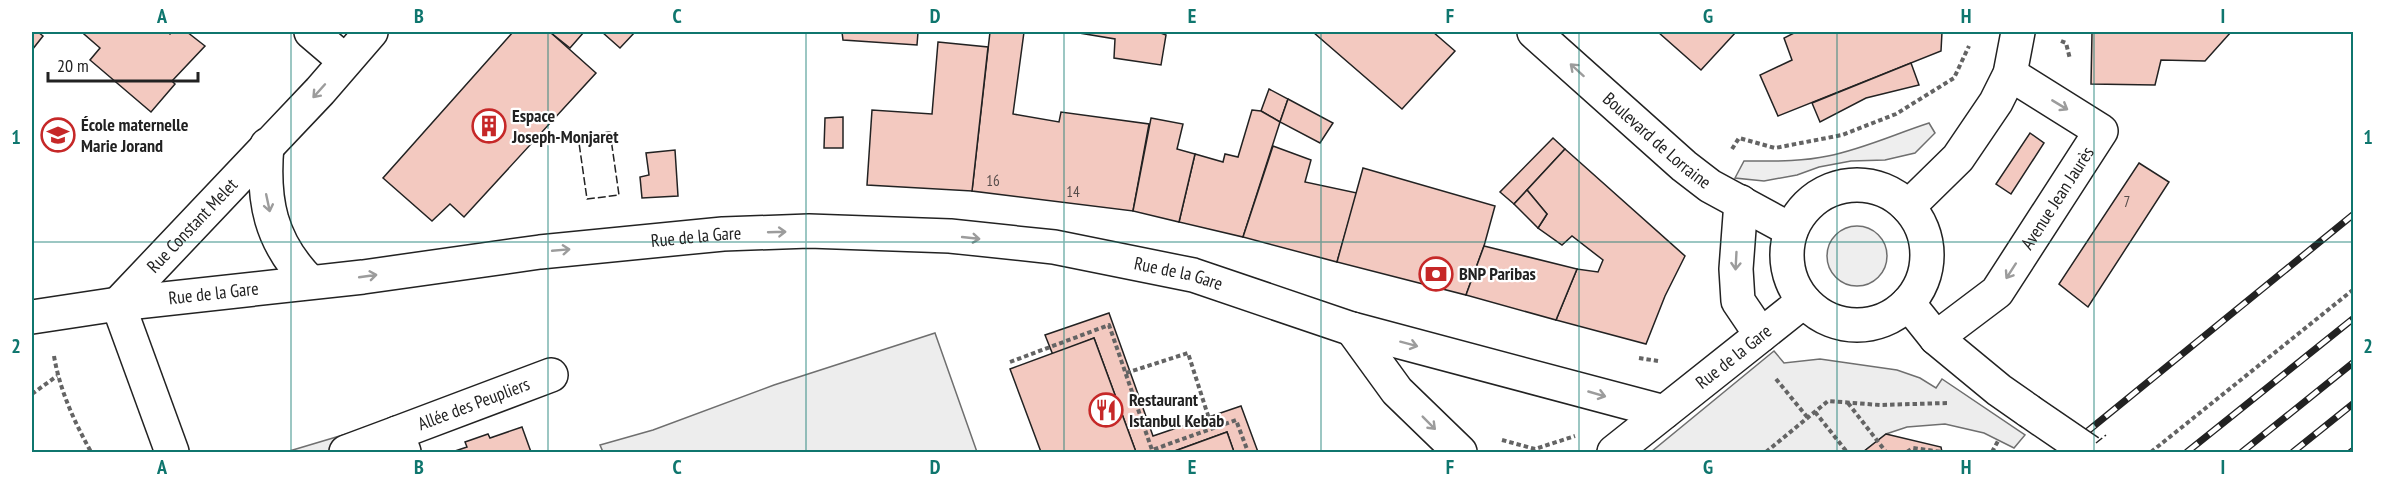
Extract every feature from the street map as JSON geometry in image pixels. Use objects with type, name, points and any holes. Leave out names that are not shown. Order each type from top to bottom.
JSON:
[{"type":"street","points":[[311,32],[345,61]]},
{"type":"street","name":"Rue Constant Melet","points":[[118,304],[320,91],[371,32]]},
{"type":"street","name":"Boulevard de Lorraine","points":[[1534,32],[1684,166],[1710,186],[1791,230]]},
{"type":"street","points":[[1908,207],[1958,158],[1996,102],[2010,74],[2018,32]]},
{"type":"street","name":"Avenue Jean Jaurès","points":[[1936,338],[1997,292],[2102,131],[2010,74]]},
{"type":"street","name":"Rue Constant Melet","points":[[267,145],[264,177],[269,208],[280,244],[292,264],[310,282]]},
{"type":"street","points":[[1859,184],[1880,188],[1900,199],[1908,207],[1916,216],[1925,237],[1928,256],[1924,276],[1908,303],[1882,321],[1859,326],[1836,322],[1816,312],[1804,301],[1789,275],[1787,252],[1791,230],[1802,211],[1818,196],[1838,187],[1859,184]]},
{"type":"street","points":[[1741,202],[1736,269],[1738,301],[1761,334]]},
{"type":"street","name":"Rue de la Gare","points":[[32,317],[118,304],[540,252],[723,234],[809,231],[950,236],[1054,247],[1193,275],[1352,329],[1664,412]]},
{"type":"street","name":"Rue de la Gare","points":[[1614,453],[1804,301]]},
{"type":"street","points":[[1908,303],[1936,338],[1999,390],[2090,453]]},
{"type":"street","points":[[118,304],[172,453]]},
{"type":"street","points":[[1352,329],[1397,391],[1460,453]]},
{"type":"street","name":"Allée des Peupliers","points":[[346,453],[400,443],[551,375]]},
{"type":"path","points":[[1727,158],[1739,138],[1775,148],[1842,135],[1896,114],[1954,78],[1971,42]]},
{"type":"path","points":[[2151,453],[2354,289]]},
{"type":"path","points":[[1010,362],[1109,326],[1152,450],[1236,420],[1248,453]]},
{"type":"path","points":[[1126,373],[1188,353],[1212,428]]},
{"type":"path","points":[[1630,356],[1659,361]]},
{"type":"path","points":[[32,394],[57,376]]},
{"type":"path","points":[[1774,378],[1808,418]]},
{"type":"path","points":[[1766,453],[1828,401],[1880,405],[1947,404],[1954,395]]},
{"type":"path","points":[[1847,402],[1886,453]]},
{"type":"path","points":[[1815,412],[1847,453]]},
{"type":"path","points":[[1494,438],[1535,449],[1575,436],[1577,427]]},
{"type":"path","points":[[1992,453],[1999,440]]},
{"type":"path","points":[[1907,453],[1913,448],[1942,453]]},
{"type":"shaded area","points":[[1929,123],[1935,133],[1915,153],[1885,160],[1851,161],[1764,181],[1735,178],[1744,161],[1796,160],[1828,156]]},
{"type":"shaded area","points":[[1851,226],[1863,226],[1874,231],[1882,239],[1887,256],[1885,268],[1874,281],[1863,286],[1851,286],[1840,281],[1832,273],[1827,262],[1827,250],[1832,239],[1840,231]]},
{"type":"shaded area","points":[[935,333],[977,452],[603,452],[600,445],[653,430],[774,385]]},
{"type":"shaded area","points":[[1774,351],[1784,363],[1820,359],[1897,370],[1920,378],[1936,388],[1942,379],[2025,435],[2014,448],[1984,433],[1945,424],[1907,427],[1886,434],[1863,452],[1651,452]]},
{"type":"shaded area","points":[[380,424],[388,452],[286,452]]},
{"type":"building","points":[[32,32],[38,32],[43,36],[32,50]]},
{"type":"building","points":[[87,32],[168,32],[170,34],[187,32],[205,46],[172,81],[175,84],[151,112],[90,60],[100,48],[84,34]]},
{"type":"building","name":"Espace Joseph-Monjaret","points":[[513,32],[550,32],[596,73],[464,217],[450,204],[432,221],[383,178]]},
{"type":"building","points":[[550,32],[584,32],[570,48]]},
{"type":"building","points":[[602,32],[635,32],[620,48]]},
{"type":"building","points":[[842,32],[918,32],[917,45],[843,40]]},
{"type":"building","points":[[990,32],[1024,32],[1013,114],[1059,122],[1061,112],[1149,124],[1133,211],[972,191]]},
{"type":"building","points":[[1073,32],[1158,32],[1166,35],[1161,65],[1114,58],[1115,39]]},
{"type":"building","points":[[1313,32],[1433,32],[1455,51],[1402,109]]},
{"type":"building","points":[[1658,32],[1736,32],[1701,70]]},
{"type":"building","points":[[1796,32],[1942,32],[1941,51],[1778,116],[1760,75],[1792,60],[1784,38]]},
{"type":"building","points":[[2092,32],[2231,32],[2205,61],[2161,60],[2155,85],[2091,84]]},
{"type":"building","points":[[938,42],[988,47],[972,191],[867,185],[872,110],[932,114]]},
{"type":"building","points":[[1911,63],[1919,85],[1866,98],[1820,122],[1812,103]]},
{"type":"building","points":[[1269,89],[1288,99],[1280,122],[1261,111]]},
{"type":"building","points":[[1288,99],[1333,123],[1320,143],[1280,122]]},
{"type":"building","points":[[1252,110],[1261,111],[1280,122],[1243,237],[1179,222],[1195,154],[1223,162],[1225,154],[1238,157]]},
{"type":"building","points":[[843,117],[843,148],[824,148],[825,118]]},
{"type":"building","points":[[1151,118],[1183,124],[1177,149],[1195,154],[1179,222],[1133,211]]},
{"type":"building","points":[[2030,133],[2044,143],[2011,194],[1996,184]]},
{"type":"building","points":[[1553,138],[1565,149],[1514,204],[1500,192]]},
{"type":"building","points":[[1273,146],[1311,160],[1305,182],[1357,193],[1337,262],[1243,237]]},
{"type":"building","points":[[1565,149],[1685,256],[1665,296],[1646,344],[1556,320],[1577,269],[1598,272],[1603,260],[1572,236],[1562,245],[1538,228],[1547,214],[1527,190]]},
{"type":"building","points":[[675,150],[678,196],[642,198],[640,177],[649,175],[646,153]]},
{"type":"building","points":[[2139,163],[2169,182],[2088,307],[2059,284]]},
{"type":"building","points":[[1363,168],[1495,206],[1484,246],[1466,295],[1337,262]]},
{"type":"building","points":[[1527,190],[1547,214],[1538,228],[1514,204]]},
{"type":"building","points":[[1484,246],[1577,269],[1556,320],[1466,295]]},
{"type":"building","points":[[1109,313],[1153,436],[1241,406],[1258,452],[1234,452],[1227,432],[1172,452],[1136,452],[1094,338],[1053,355],[1045,335]]},
{"type":"building","points":[[1094,338],[1136,452],[1041,452],[1010,369]]},
{"type":"building","points":[[522,427],[531,452],[452,452],[467,447],[465,442],[488,434],[490,438]]},
{"type":"building","points":[[1227,432],[1234,452],[1172,452]]},
{"type":"building","points":[[1886,434],[1941,447],[1942,452],[1863,452]]},
{"type":"railway","points":[[2062,452],[2354,214]]},
{"type":"railway","points":[[2187,452],[2354,318]]},
{"type":"railway","points":[[2242,452],[2354,362]]},
{"type":"railway","points":[[2293,452],[2354,403]]},
{"type":"fence","points":[[610,132],[619,195],[587,199],[578,136],[610,132]]},
{"type":"fence","points":[[2096,443],[2106,435]]},
{"type":"place","name":"Espace Joseph-Monjaret","points":[[489,126]]},
{"type":"place","name":"École maternelle Marie Jorand","points":[[58,135]]},
{"type":"place","name":"BNP Paribas","points":[[1436,274]]},
{"type":"place","name":"Restaurant Istanbul Kebab","points":[[1106,410]]}]
